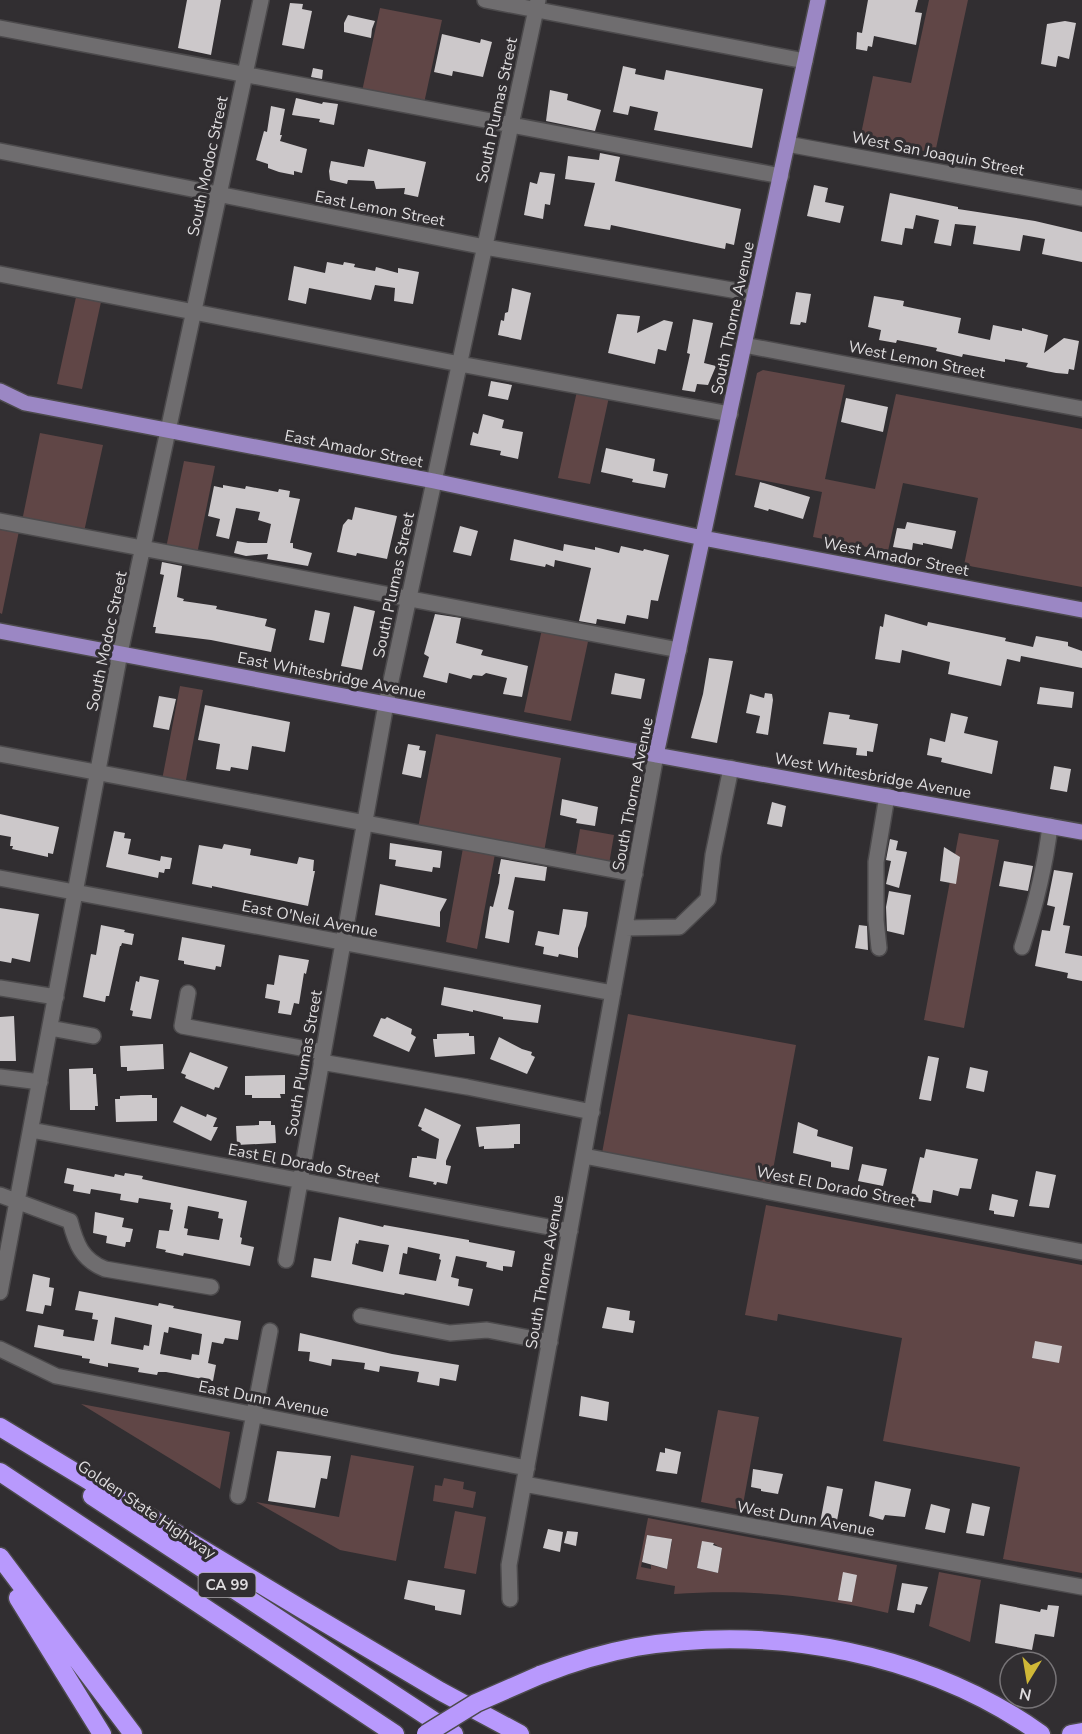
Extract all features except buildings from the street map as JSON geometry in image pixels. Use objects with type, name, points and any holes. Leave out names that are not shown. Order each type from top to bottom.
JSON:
[{"type":"highway","points":[[0,1427],[440,1691],[520,1734]]},
{"type":"highway","name":"Golden State Highway","points":[[0,1433],[454,1734]]},
{"type":"highway","name":"CA 99","points":[[0,1472],[395,1734]]},
{"type":"highway","points":[[0,1557],[133,1734]]},
{"type":"highway","points":[[0,1569],[102,1734]]},
{"type":"highway","points":[[426,1734],[476,1704],[540,1675],[591,1658],[635,1647],[714,1640],[761,1640],[802,1644],[851,1652],[909,1668],[986,1701],[1041,1734]]},
{"type":"highway","points":[[1071,1734],[1082,1731]]},
{"type":"main road","name":"South Thorne Avenue","points":[[656,755],[818,0]]},
{"type":"main road","name":"East Amador Street","points":[[0,390],[26,403],[434,481],[703,538]]},
{"type":"main road","points":[[0,405],[26,403]]},
{"type":"main road","name":"West Amador Street","points":[[703,538],[1082,610]]},
{"type":"main road","name":"East Whitesbridge Avenue","points":[[0,631],[656,755]]},
{"type":"main road","name":"West Whitesbridge Avenue","points":[[656,755],[1082,832]]},
{"type":"street","name":"South Modoc Street","points":[[0,1292],[120,653],[261,0]]},
{"type":"street","points":[[485,0],[537,5],[805,61]]},
{"type":"street","name":"South Plumas Street","points":[[286,1260],[386,704],[537,5]]},
{"type":"street","points":[[0,28],[781,176]]},
{"type":"street","name":"West San Joaquin Street","points":[[788,144],[1082,198]]},
{"type":"street","name":"East Lemon Street","points":[[0,151],[485,247],[755,294]]},
{"type":"street","points":[[0,274],[730,414]]},
{"type":"street","name":"West Lemon Street","points":[[744,345],[1082,410]]},
{"type":"street","points":[[0,521],[679,650]]},
{"type":"street","points":[[0,754],[635,874]]},
{"type":"street","name":"South Thorne Avenue","points":[[510,1599],[509,1565],[656,755]]},
{"type":"street","points":[[625,928],[679,927],[708,899],[713,855],[731,768]]},
{"type":"street","points":[[879,948],[876,862],[887,796]]},
{"type":"street","points":[[1022,947],[1046,862],[1050,826]]},
{"type":"street","name":"East O'Neil Avenue","points":[[0,878],[613,993]]},
{"type":"street","points":[[0,988],[56,997]]},
{"type":"street","points":[[188,993],[182,1026],[592,1112]]},
{"type":"street","points":[[50,1028],[93,1036]]},
{"type":"street","points":[[0,1077],[40,1082]]},
{"type":"street","name":"East El Dorado Street","points":[[31,1130],[570,1231]]},
{"type":"street","name":"West El Dorado Street","points":[[584,1156],[1082,1252]]},
{"type":"street","points":[[0,1195],[70,1221],[76,1242],[84,1256],[94,1265],[105,1269],[211,1287]]},
{"type":"street","points":[[361,1316],[450,1333],[487,1330],[550,1342]]},
{"type":"street","points":[[238,1496],[270,1331]]},
{"type":"street","name":"East Dunn Avenue","points":[[0,1349],[56,1376],[253,1414],[526,1476]]},
{"type":"street","name":"West Dunn Avenue","points":[[526,1476],[1082,1587]]},
{"type":"shaded area","points":[[929,0],[968,0],[935,153],[860,139],[873,76],[911,83]]},
{"type":"shaded area","points":[[380,8],[442,20],[423,108],[361,96]]},
{"type":"shaded area","points":[[76,297],[101,302],[82,389],[57,384]]},
{"type":"shaded area","points":[[763,370],[845,385],[825,479],[875,489],[896,394],[1082,429],[1082,587],[964,565],[978,498],[903,483],[888,551],[813,537],[822,492],[735,475],[757,373]]},
{"type":"shaded area","points":[[577,391],[609,397],[590,484],[558,478]]},
{"type":"shaded area","points":[[40,433],[103,445],[84,532],[22,521]]},
{"type":"shaded area","points":[[184,461],[215,466],[197,554],[166,548]]},
{"type":"shaded area","points":[[0,527],[19,531],[2,614],[0,613]]},
{"type":"shaded area","points":[[542,629],[589,637],[571,721],[524,712]]},
{"type":"shaded area","points":[[180,686],[203,690],[185,785],[162,780]]},
{"type":"shaded area","points":[[436,734],[561,758],[544,852],[418,828]]},
{"type":"shaded area","points":[[580,829],[614,835],[609,864],[575,858]]},
{"type":"shaded area","points":[[959,833],[999,840],[964,1028],[924,1020]]},
{"type":"shaded area","points":[[463,848],[495,854],[477,949],[446,942]]},
{"type":"shaded area","points":[[628,1014],[796,1045],[770,1186],[602,1153]]},
{"type":"shaded area","points":[[766,1205],[1082,1265],[1082,1573],[1003,1559],[1020,1467],[883,1441],[902,1338],[778,1314],[777,1321],[745,1315]]},
{"type":"shaded area","points":[[81,1404],[230,1432],[220,1489]]},
{"type":"shaded area","points":[[718,1410],[759,1417],[742,1510],[701,1502]]},
{"type":"shaded area","points":[[351,1455],[414,1466],[396,1561],[340,1550],[256,1502],[339,1517]]},
{"type":"shaded area","points":[[444,1478],[464,1482],[463,1489],[476,1492],[473,1508],[433,1501],[435,1485],[442,1486]]},
{"type":"shaded area","points":[[455,1511],[486,1517],[476,1574],[444,1568]]},
{"type":"shaded area","points":[[648,1518],[897,1565],[888,1613],[782,1595],[730,1592],[674,1594],[675,1586],[636,1579]],"holes":[[[647,1535],[670,1539],[672,1542],[667,1569],[651,1565],[651,1569],[641,1567]],[[702,1542],[713,1543],[722,1549],[718,1573],[697,1568]]]},
{"type":"shaded area","points":[[939,1572],[981,1580],[970,1642],[929,1626]]}]
